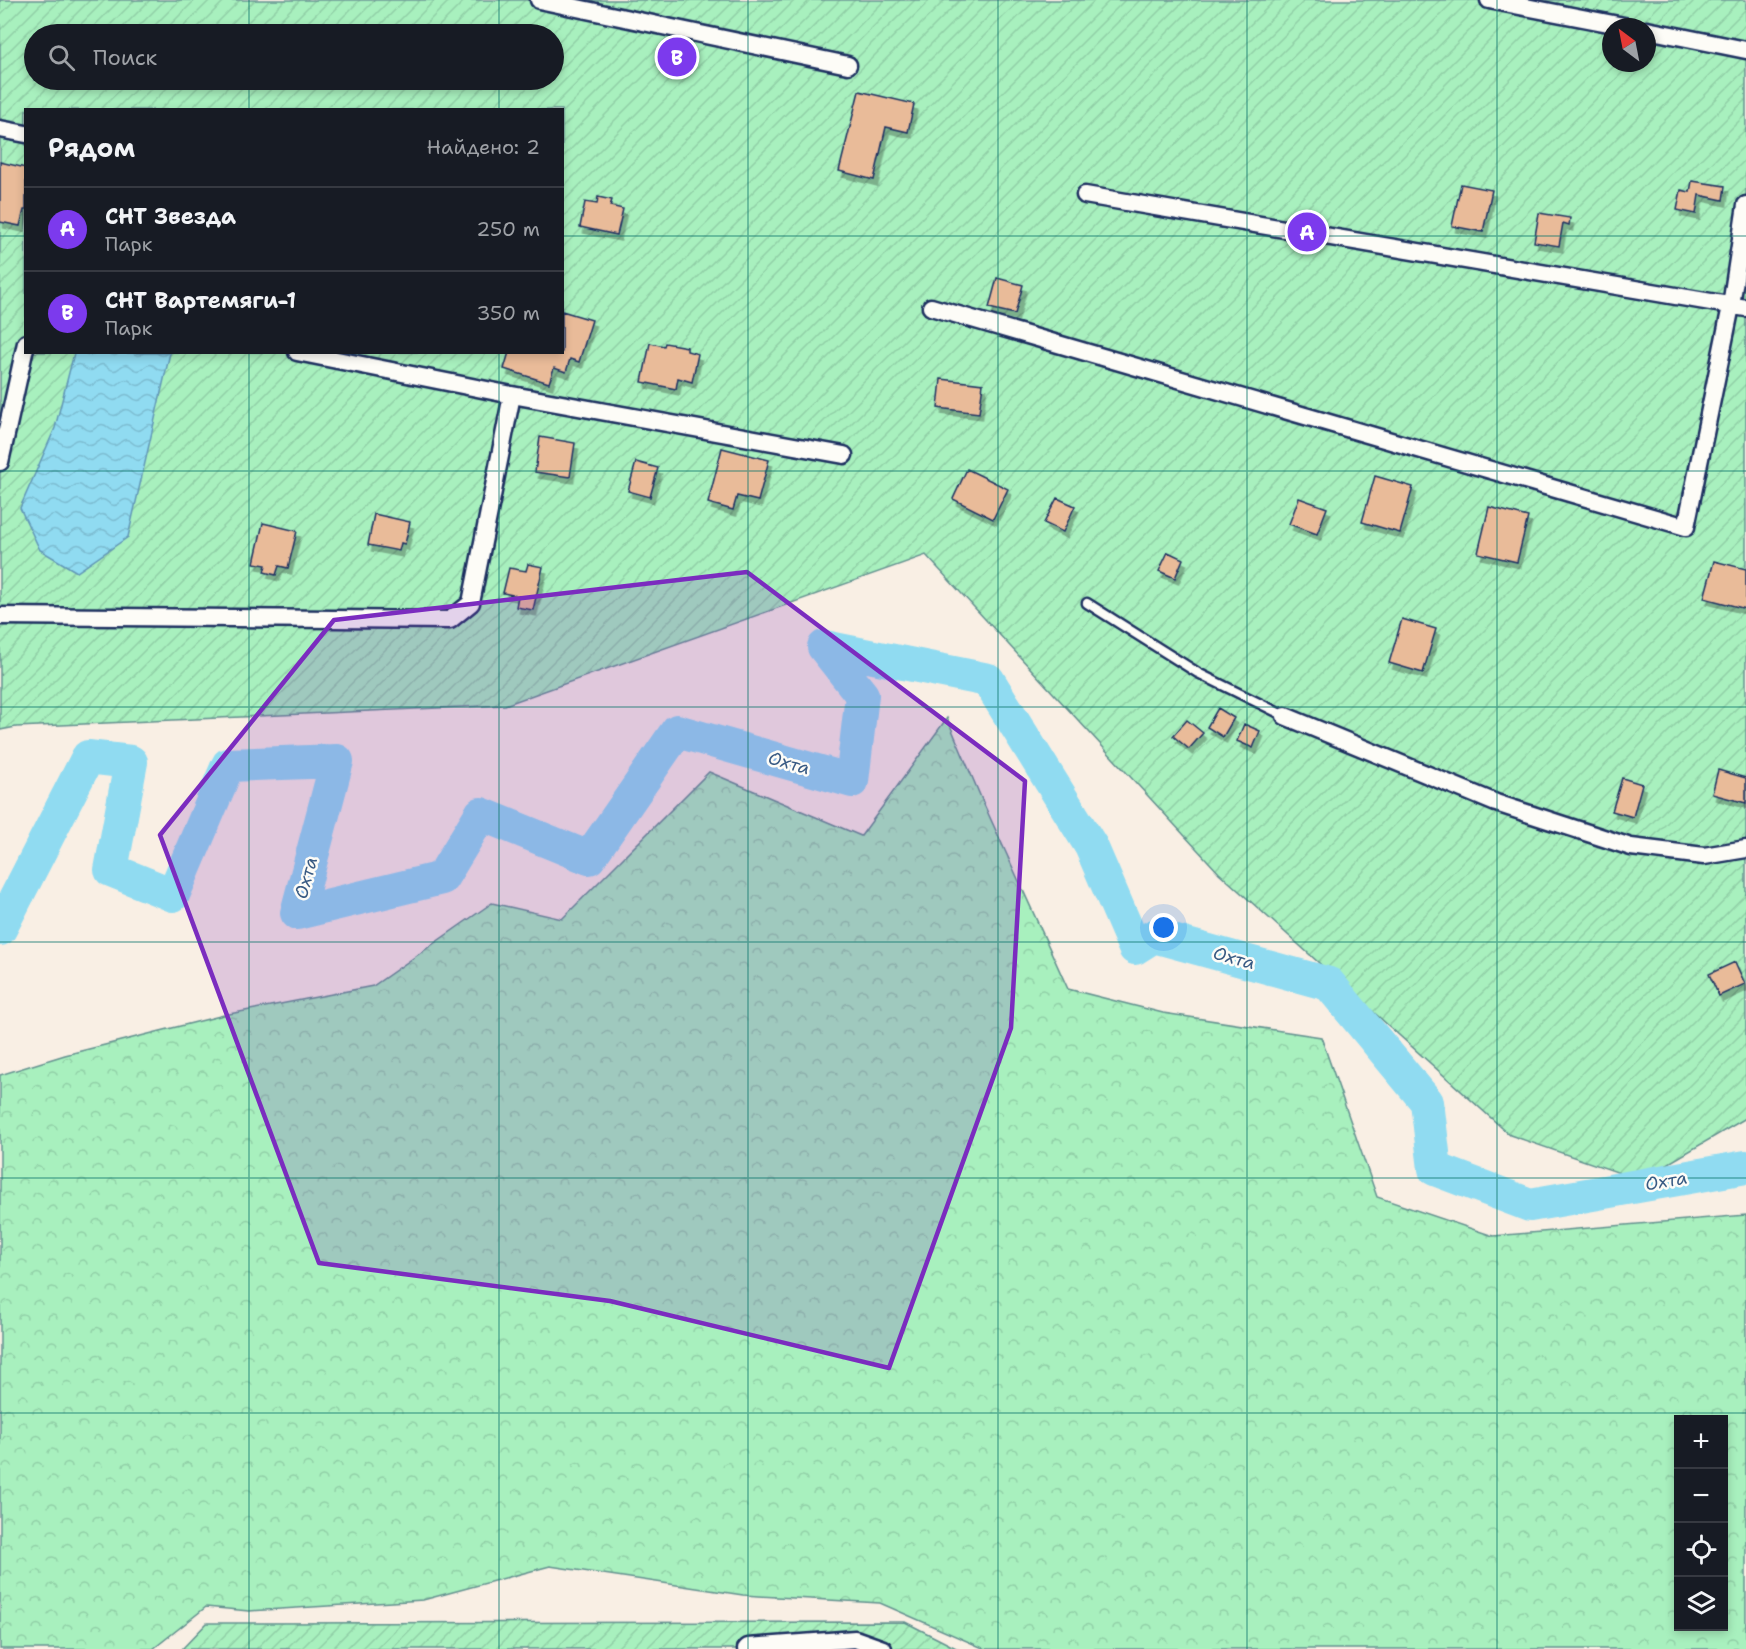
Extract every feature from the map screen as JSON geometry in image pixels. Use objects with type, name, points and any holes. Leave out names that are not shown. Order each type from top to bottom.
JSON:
[{"type":"street","points":[[539,0],[848,65]]},
{"type":"street","points":[[1489,0],[1602,22]]},
{"type":"street","points":[[1656,32],[1746,50]]},
{"type":"street","points":[[0,129],[24,134]]},
{"type":"street","points":[[1085,195],[1739,307]]},
{"type":"street","points":[[931,307],[1686,527],[1739,307],[1746,206]]},
{"type":"street","points":[[0,462],[5,419],[24,350]]},
{"type":"street","points":[[307,354],[512,395],[844,455]]},
{"type":"street","points":[[0,616],[450,620],[471,603],[512,395]]},
{"type":"street","points":[[1285,716],[1496,803],[1631,847],[1704,856],[1746,849]]},
{"type":"street","points":[[746,1649],[748,1647],[855,1639],[883,1649]]},
{"type":"lane","points":[[1087,603],[1198,673],[1285,716]]},
{"type":"highlighted area","points":[[747,572],[1025,781],[1011,1028],[889,1368],[610,1301],[319,1263],[160,835],[334,620]]},
{"type":"green space","points":[[0,0],[1746,0],[1746,1118],[1640,1180],[1510,1135],[1219,873],[926,555],[505,705],[16,727],[0,730]]},
{"type":"green space","points":[[947,718],[1068,989],[1163,1013],[1321,1037],[1377,1197],[1493,1236],[1746,1215],[1746,1649],[985,1649],[880,1603],[743,1595],[550,1566],[423,1600],[249,1611],[206,1607],[153,1649],[0,1649],[0,1075],[65,1055],[224,1015],[373,986],[492,903],[562,919],[709,772],[861,836]]},
{"type":"green space","points":[[905,1622],[958,1649],[182,1649],[207,1623]]},
{"type":"water","points":[[74,354],[170,354],[128,537],[77,572],[40,550],[20,508],[55,428]]},
{"type":"building","points":[[859,91],[914,104],[908,132],[886,127],[874,180],[839,171]]},
{"type":"building","points":[[0,162],[24,168],[24,210],[20,226],[0,222]]},
{"type":"building","points":[[1692,181],[1725,186],[1723,200],[1699,195],[1696,214],[1677,210],[1681,190],[1690,192]]},
{"type":"building","points":[[1461,184],[1492,190],[1483,232],[1452,226]]},
{"type":"building","points":[[598,197],[612,200],[610,206],[623,209],[617,235],[580,227],[585,202],[597,204]]},
{"type":"building","points":[[1539,213],[1570,218],[1569,225],[1563,223],[1559,246],[1534,242]]},
{"type":"building","points":[[997,278],[1023,285],[1015,314],[989,308]]},
{"type":"building","points":[[564,312],[592,320],[579,362],[570,359],[566,372],[554,368],[549,383],[504,369],[508,354],[564,354]]},
{"type":"building","points":[[650,343],[687,347],[687,351],[698,354],[692,382],[678,378],[676,389],[642,382]]},
{"type":"building","points":[[941,379],[983,384],[979,413],[938,408]]},
{"type":"building","points":[[540,437],[575,443],[570,477],[535,472]]},
{"type":"building","points":[[722,448],[769,460],[758,501],[737,496],[733,510],[708,503]]},
{"type":"building","points":[[636,462],[658,468],[650,497],[628,491]]},
{"type":"building","points":[[967,469],[1008,489],[993,519],[953,499]]},
{"type":"building","points":[[1375,476],[1413,487],[1400,533],[1362,522]]},
{"type":"building","points":[[1057,498],[1075,506],[1063,532],[1044,523]]},
{"type":"building","points":[[1299,498],[1327,508],[1317,534],[1289,524]]},
{"type":"building","points":[[1489,507],[1528,517],[1517,562],[1478,553]]},
{"type":"building","points":[[374,514],[410,522],[405,544],[401,543],[399,551],[368,545]]},
{"type":"building","points":[[263,523],[297,531],[288,568],[279,566],[276,575],[264,572],[266,565],[254,563]]},
{"type":"building","points":[[1168,552],[1183,559],[1175,578],[1159,571]]},
{"type":"building","points":[[1714,561],[1746,569],[1746,609],[1704,598]]},
{"type":"building","points":[[528,564],[543,567],[533,610],[516,607],[518,596],[503,593],[509,568],[526,571]]},
{"type":"building","points":[[1402,619],[1436,629],[1423,673],[1389,663]]},
{"type":"building","points":[[1218,708],[1234,718],[1223,737],[1207,727]]},
{"type":"building","points":[[1187,720],[1203,733],[1189,749],[1173,736]]},
{"type":"building","points":[[1244,724],[1260,731],[1253,748],[1237,741]]},
{"type":"building","points":[[1718,770],[1746,778],[1746,803],[1712,794]]},
{"type":"building","points":[[1622,778],[1642,784],[1633,817],[1612,811]]},
{"type":"building","points":[[1735,962],[1745,984],[1719,996],[1709,974]]},
{"type":"waterway","name":"Охта","points":[[0,929],[88,757],[131,762],[111,870],[173,895],[228,765],[337,761],[297,913],[442,878],[481,814],[589,858],[677,731],[852,781],[862,695],[824,647],[988,680],[1091,846],[1135,948],[1154,936],[1329,984],[1427,1102],[1435,1169],[1530,1205],[1746,1167]]},
{"type":"place","name":"СНТ Вартемяги-1","points":[[677,57]]},
{"type":"place","name":"СНТ Звезда","points":[[1307,232]]}]
